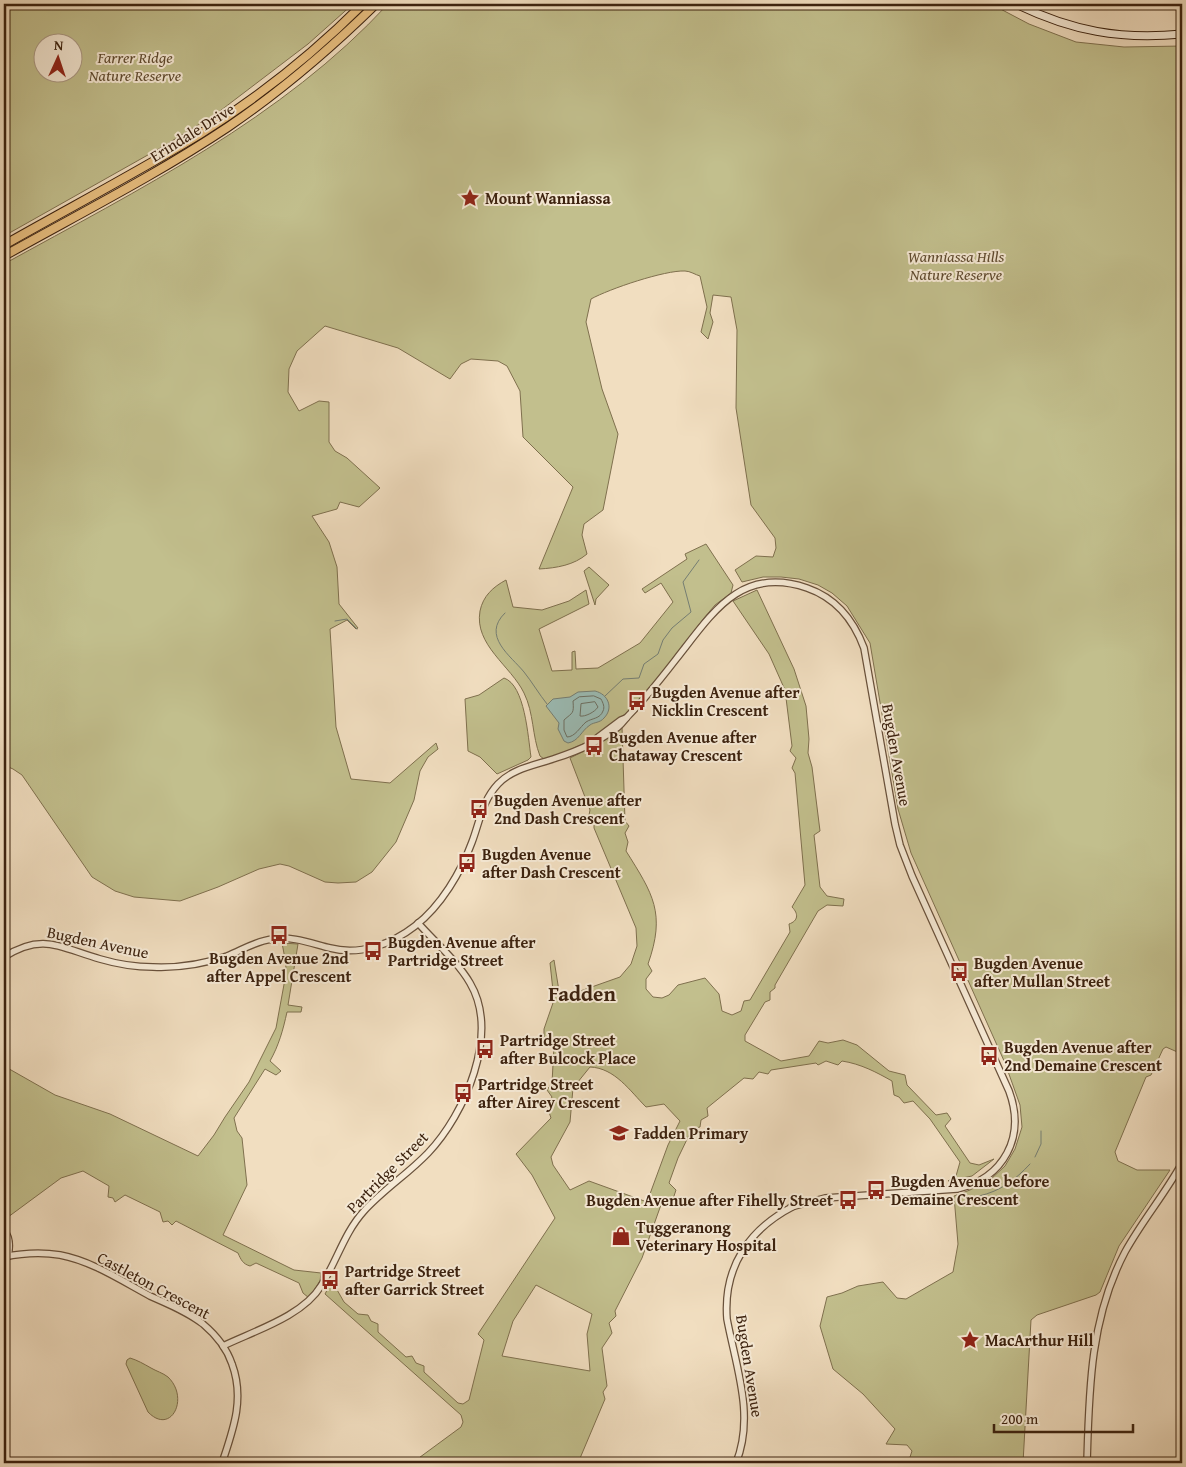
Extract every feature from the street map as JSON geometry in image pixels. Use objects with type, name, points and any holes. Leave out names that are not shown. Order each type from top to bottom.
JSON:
[{"type":"main road","name":"Erindale Drive","points":[[4,244],[164,156],[237,109],[306,57],[364,4]]},
{"type":"main road","name":"Erindale Drive","points":[[4,256],[189,152],[232,125],[312,63],[376,4]]},
{"type":"main road","points":[[1016,4],[1076,28],[1123,35],[1157,36],[1182,34]]},
{"type":"street","name":"Bugden Avenue","points":[[4,957],[24,946],[52,944],[64,946],[104,960],[154,967],[177,966],[218,959],[262,941],[279,938],[300,939],[341,950],[368,949],[385,944],[418,923],[433,908],[450,884],[472,843],[485,802],[500,781],[516,771],[568,754],[613,731],[647,697],[714,611],[724,602],[740,592],[768,583],[795,584],[826,597],[849,618],[864,648],[900,845],[1013,1102],[1016,1118],[1014,1136],[1008,1152],[998,1165],[977,1180],[957,1188],[838,1196],[803,1201],[767,1222],[751,1238],[738,1258],[730,1280],[727,1304],[727,1319],[745,1415],[743,1442],[736,1463]]},
{"type":"street","name":"Partridge Street","points":[[223,1346],[297,1310],[319,1290],[343,1241],[363,1212],[428,1153],[445,1132],[461,1106],[474,1073],[481,1027],[480,1010],[475,993],[464,974],[418,923]]},
{"type":"street","points":[[1087,1463],[1094,1345],[1101,1312],[1122,1259],[1135,1235],[1182,1163]]},
{"type":"street","points":[[4,1230],[6,1233],[6,1257]]},
{"type":"street","points":[[7,1248],[22,1254]]},
{"type":"street","name":"Castleton Crescent","points":[[6,1257],[42,1252],[61,1255],[85,1263],[194,1318],[212,1332],[232,1362],[236,1375],[238,1394],[236,1420],[222,1463]]},
{"type":"green space","name":"Farrer Ridge Nature Reserve","points":[[4,4],[353,4],[308,44],[216,114],[162,147],[4,236]]},
{"type":"green space","name":"Wanniassa Hills Nature Reserve","points":[[388,4],[991,4],[1029,24],[1076,42],[1124,47],[1182,46],[1182,1054],[1166,1047],[1163,1049],[1151,1075],[1146,1077],[1115,1152],[1118,1161],[1137,1170],[1170,1170],[1119,1246],[1100,1292],[1037,1315],[1031,1320],[1023,1463],[908,1463],[912,1451],[907,1445],[886,1444],[895,1429],[863,1394],[833,1369],[820,1326],[827,1297],[858,1286],[883,1282],[897,1298],[906,1299],[953,1272],[958,1244],[954,1196],[991,1179],[1005,1166],[1015,1149],[1022,1127],[1020,1105],[1005,1063],[911,853],[898,809],[870,643],[847,606],[832,593],[818,585],[799,579],[781,577],[763,577],[742,582],[735,570],[756,556],[773,557],[776,548],[775,538],[751,505],[736,408],[737,330],[731,297],[713,295],[710,313],[713,322],[708,339],[701,332],[707,307],[700,276],[691,272],[676,272],[651,277],[623,285],[591,299],[586,322],[602,389],[618,434],[603,510],[584,524],[582,535],[587,554],[571,563],[552,568],[539,569],[573,487],[523,437],[520,391],[507,366],[498,361],[471,359],[461,364],[450,379],[398,348],[325,326],[297,351],[289,369],[288,392],[299,411],[319,401],[329,402],[329,442],[335,451],[347,458],[380,488],[359,507],[340,502],[337,509],[312,516],[329,542],[337,567],[339,604],[358,628],[356,629],[347,620],[330,629],[336,727],[351,779],[390,783],[436,743],[438,749],[428,757],[420,771],[414,800],[396,842],[372,872],[356,882],[325,882],[280,864],[259,869],[180,901],[134,897],[115,891],[92,877],[22,775],[4,765],[4,264],[157,179],[256,117],[303,82],[347,45]]},
{"type":"green space","points":[[706,544],[733,585],[731,593],[715,605],[649,690],[616,722],[585,743],[558,755],[544,759],[540,756],[530,708],[524,693],[488,645],[483,634],[480,623],[480,611],[486,596],[506,580],[513,607],[542,610],[569,601],[586,590],[589,604],[539,629],[552,671],[572,670],[572,652],[575,651],[576,669],[598,668],[640,643],[673,602],[661,583],[645,593],[642,589],[687,559],[685,554]]},
{"type":"green space","points":[[589,567],[609,585],[596,599],[595,605],[584,571]]},
{"type":"green space","points":[[757,590],[794,669],[806,706],[809,739],[808,753],[812,767],[820,831],[814,835],[820,887],[827,896],[844,899],[843,906],[827,905],[818,911],[775,988],[770,992],[770,1000],[765,1002],[745,1035],[745,1041],[781,1061],[809,1056],[819,1041],[828,1043],[843,1040],[857,1045],[889,1071],[905,1075],[907,1085],[936,1115],[947,1113],[951,1119],[945,1126],[970,1163],[979,1165],[994,1159],[972,1176],[948,1181],[956,1176],[960,1162],[930,1119],[913,1101],[904,1103],[899,1097],[894,1095],[892,1081],[856,1064],[842,1061],[838,1065],[826,1061],[818,1065],[816,1063],[771,1070],[768,1074],[759,1072],[753,1079],[744,1078],[707,1108],[708,1116],[701,1120],[700,1127],[692,1129],[678,1158],[669,1183],[676,1190],[673,1199],[662,1202],[642,1258],[615,1311],[616,1316],[609,1323],[612,1333],[602,1348],[607,1386],[603,1392],[605,1399],[578,1463],[412,1463],[461,1427],[463,1422],[461,1415],[325,1294],[332,1281],[344,1302],[358,1314],[368,1315],[371,1321],[378,1324],[378,1332],[406,1357],[412,1356],[416,1363],[424,1366],[424,1372],[458,1403],[463,1404],[469,1400],[484,1340],[478,1334],[555,1218],[532,1175],[516,1154],[551,1118],[547,1106],[552,1097],[547,1090],[552,1083],[554,1046],[544,1039],[544,1029],[554,1000],[550,963],[554,960],[559,991],[569,995],[620,977],[631,964],[637,946],[636,928],[594,828],[594,820],[589,815],[590,810],[570,758],[596,745],[622,727],[625,821],[629,826],[625,833],[628,842],[626,851],[650,892],[656,917],[656,931],[648,964],[652,971],[646,979],[646,989],[653,997],[662,998],[669,995],[678,985],[705,978],[719,994],[722,1011],[732,1015],[741,1011],[744,1001],[750,1000],[790,932],[789,924],[796,919],[796,912],[792,907],[805,885],[795,773],[792,768],[796,758],[790,751],[792,746],[785,690],[769,654],[733,601]],"holes":[[[590,1067],[607,1071],[621,1081],[646,1107],[664,1104],[680,1121],[668,1145],[647,1202],[589,1181],[570,1190],[553,1165],[551,1157],[570,1122],[573,1088]],[[536,1285],[592,1314],[587,1334],[590,1371],[502,1356],[513,1321]]]},
{"type":"green space","points":[[504,678],[517,690],[521,701],[527,725],[531,757],[497,774],[480,757],[468,751],[465,699],[479,695]]},
{"type":"green space","points":[[282,943],[298,944],[288,1005],[302,1007],[301,1012],[287,1012],[276,1049],[270,1061],[281,1071],[276,1075],[265,1069],[234,1118],[237,1131],[242,1138],[247,1185],[223,1235],[294,1270],[321,1273],[320,1281],[309,1298],[303,1293],[299,1283],[256,1263],[248,1265],[238,1253],[176,1221],[172,1225],[168,1221],[163,1222],[160,1212],[125,1195],[115,1202],[113,1198],[108,1197],[109,1186],[83,1171],[61,1178],[4,1220],[4,1066],[55,1095],[110,1114],[198,1156],[249,1082],[276,1028],[285,979],[286,964]]},
{"type":"green space","points":[[130,1358],[168,1377],[177,1395],[175,1411],[170,1417],[164,1420],[156,1418],[148,1412],[126,1364]]},
{"type":"water","points":[[595,691],[606,698],[609,706],[607,714],[601,721],[587,727],[572,742],[564,741],[558,729],[559,723],[546,706],[553,699],[570,697],[578,692]]},
{"type":"waterway","points":[[605,696],[623,679],[639,678],[644,664],[658,654],[663,640],[672,628],[691,612],[683,582],[699,560]]},
{"type":"waterway","points":[[505,613],[498,621],[497,638],[547,704]]},
{"type":"waterway","points":[[335,621],[347,619],[357,629]]},
{"type":"waterway","points":[[1035,1157],[1041,1144],[1041,1131]]},
{"type":"waterway","points":[[979,1196],[1007,1184],[1030,1164]]},
{"type":"place","name":"Mount Wanniassa","points":[[470,198]]},
{"type":"place","name":"Bugden Avenue after Nicklin Crescent","points":[[637,701]]},
{"type":"place","name":"Bugden Avenue after Chataway Crescent","points":[[594,746]]},
{"type":"place","name":"Bugden Avenue after 2nd Dash Crescent","points":[[479,809]]},
{"type":"place","name":"Bugden Avenue after Dash Crescent","points":[[467,863]]},
{"type":"place","name":"Bugden Avenue 2nd after Appel Crescent","points":[[279,935]]},
{"type":"place","name":"Bugden Avenue after Partridge Street","points":[[373,951]]},
{"type":"place","name":"Bugden Avenue after Mullan Street","points":[[959,972]]},
{"type":"place","name":"Partridge Street after Bulcock Place","points":[[485,1049]]},
{"type":"place","name":"Bugden Avenue after 2nd Demaine Crescent","points":[[989,1056]]},
{"type":"place","name":"Partridge Street after Airey Crescent","points":[[463,1093]]},
{"type":"place","name":"Fadden Primary","points":[[619,1133]]},
{"type":"place","name":"Bugden Avenue before Demaine Crescent","points":[[876,1190]]},
{"type":"place","name":"Bugden Avenue after Fihelly Street","points":[[848,1200]]},
{"type":"place","name":"Tuggeranong Veterinary Hospital","points":[[621,1236]]},
{"type":"place","name":"Partridge Street after Garrick Street","points":[[330,1280]]},
{"type":"place","name":"MacArthur Hill","points":[[970,1340]]},
{"type":"district","name":"Fadden","points":[[582,993]]}]
